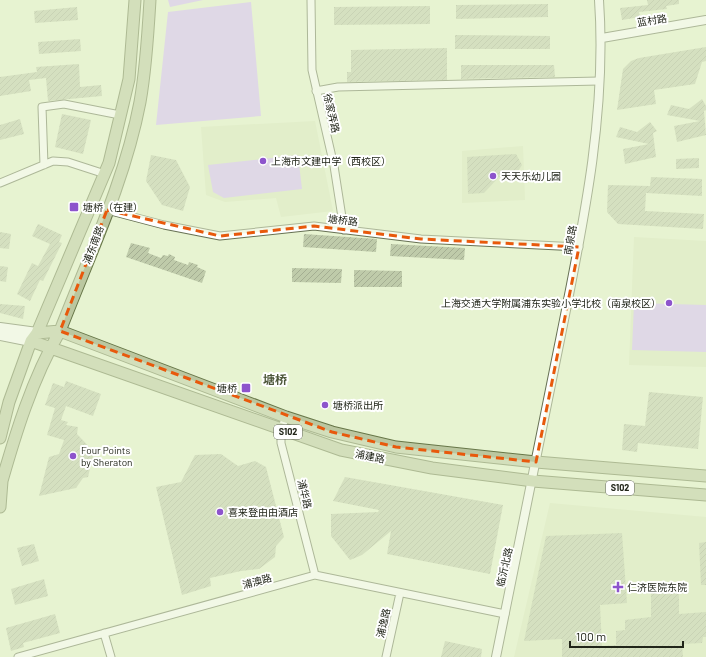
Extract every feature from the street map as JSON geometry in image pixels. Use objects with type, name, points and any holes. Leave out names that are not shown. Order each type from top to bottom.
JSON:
[{"type":"main road","name":"浦东南路","points":[[0,438],[9,402],[34,337],[109,163],[129,79],[135,0]]},
{"type":"main road","name":"浦东南路","points":[[0,508],[1,485],[10,453],[30,396],[51,347],[60,331],[122,172],[140,103],[147,48],[150,0]]},
{"type":"main road","points":[[0,328],[34,337]]},
{"type":"main road","points":[[0,335],[34,337],[60,331]]},
{"type":"main road","name":"浦建路","points":[[60,331],[332,432],[396,447],[536,462],[706,476]]},
{"type":"main road","name":"浦建路","points":[[34,337],[51,347],[341,450],[432,468],[533,481],[706,494]]},
{"type":"street","name":"徐家弄路","points":[[311,0],[311,64],[334,166],[344,230]]},
{"type":"street","name":"南泉路","points":[[533,481],[579,247],[596,131],[602,38],[599,0]]},
{"type":"street","name":"蓝村路","points":[[602,38],[706,20]]},
{"type":"street","points":[[316,91],[338,87],[599,81]]},
{"type":"street","points":[[44,165],[42,107],[64,104],[120,115]]},
{"type":"street","points":[[0,183],[53,161],[68,162],[105,174]]},
{"type":"street","name":"塘桥路","points":[[107,210],[164,225],[220,236],[307,226],[421,239],[579,247]]},
{"type":"street","name":"浦华路","points":[[286,416],[281,429],[281,443],[315,575]]},
{"type":"street","name":"临沂北路","points":[[496,657],[533,481]]},
{"type":"street","name":"浦澳路","points":[[18,657],[315,575],[505,614]]},
{"type":"street","name":"浦逸路","points":[[386,657],[400,593]]},
{"type":"street","points":[[104,633],[111,657]]},
{"type":"highlighted area","points":[[107,210],[220,236],[314,226],[421,239],[579,247],[536,462],[396,447],[332,432],[60,331]]},
{"type":"shaded area","points":[[168,0],[203,0],[170,7]]},
{"type":"shaded area","points":[[251,2],[261,116],[156,125],[168,12]]},
{"type":"shaded area","name":"上海市文建中学（西校区）","points":[[315,121],[333,211],[281,217],[276,198],[225,202],[206,195],[201,127]]},
{"type":"shaded area","name":"天天乐幼儿园","points":[[523,146],[525,200],[462,203],[462,151]]},
{"type":"shaded area","points":[[298,155],[302,189],[224,198],[213,192],[208,165]]},
{"type":"shaded area","name":"上海交通大学附属浦东实验小学北校（南泉校区）","points":[[634,237],[706,241],[706,367],[629,365]]},
{"type":"shaded area","points":[[634,303],[706,305],[706,352],[632,350]]},
{"type":"shaded area","name":"仁济医院东院","points":[[550,503],[706,517],[706,657],[514,657]]},
{"type":"building","points":[[647,0],[679,0],[679,4],[666,6],[667,9],[639,12],[640,17],[622,20],[620,8],[648,5]]},
{"type":"building","points":[[548,4],[548,17],[456,19],[456,5]]},
{"type":"building","points":[[430,6],[430,24],[334,25],[334,7]]},
{"type":"building","points":[[77,7],[78,20],[35,23],[34,11]]},
{"type":"building","points":[[455,35],[550,36],[550,49],[455,49]]},
{"type":"building","points":[[80,39],[81,51],[39,54],[38,42]]},
{"type":"building","points":[[706,47],[706,61],[702,62],[695,84],[654,90],[656,104],[617,110],[623,69],[631,61],[639,58]]},
{"type":"building","points":[[447,48],[447,80],[347,82],[347,72],[351,72],[351,50]]},
{"type":"building","points":[[79,64],[80,87],[101,85],[102,96],[48,101],[46,78],[29,80],[31,91],[0,96],[0,77],[37,72],[36,67]]},
{"type":"building","points":[[461,65],[554,65],[555,77],[461,79]]},
{"type":"building","points":[[702,99],[706,106],[706,110],[704,111],[706,135],[677,142],[674,126],[700,121],[667,115],[671,105],[689,109]]},
{"type":"building","points":[[62,114],[91,120],[83,154],[55,147]]},
{"type":"building","points":[[20,119],[24,134],[0,140],[0,125]]},
{"type":"building","points":[[650,122],[657,131],[653,133],[656,157],[625,164],[623,149],[649,144],[616,137],[620,127],[637,132]]},
{"type":"building","points":[[516,154],[522,165],[515,176],[499,177],[484,193],[468,194],[467,157]]},
{"type":"building","points":[[151,155],[176,160],[190,187],[183,211],[162,205],[146,181]]},
{"type":"building","points":[[699,158],[699,168],[676,169],[676,159]]},
{"type":"building","points":[[651,177],[702,179],[702,196],[646,193],[645,211],[704,214],[703,229],[618,224],[607,212],[608,185],[650,186]]},
{"type":"building","points":[[38,224],[62,235],[59,242],[62,243],[43,281],[40,280],[30,301],[17,294],[32,263],[38,266],[50,244],[32,236]]},
{"type":"building","points":[[0,232],[11,234],[9,249],[0,248]]},
{"type":"building","points":[[304,234],[377,239],[376,252],[303,247]]},
{"type":"building","points":[[131,243],[150,248],[148,253],[161,258],[163,255],[168,256],[169,254],[175,257],[174,260],[188,265],[189,262],[198,265],[197,267],[206,271],[202,283],[126,257]]},
{"type":"building","points":[[391,244],[465,248],[464,260],[390,256]]},
{"type":"building","points":[[0,266],[8,267],[6,282],[0,281]]},
{"type":"building","points":[[292,268],[342,269],[341,283],[292,282]]},
{"type":"building","points":[[354,270],[402,271],[402,287],[354,287]]},
{"type":"building","points":[[0,304],[25,306],[23,319],[0,313]]},
{"type":"building","name":"Four Points by Sheraton","points":[[66,381],[101,394],[93,416],[66,406],[61,420],[68,422],[66,425],[78,427],[77,434],[94,452],[88,477],[83,478],[76,488],[39,496],[49,457],[59,454],[64,440],[47,435],[55,408],[45,405],[53,383],[64,387]]},
{"type":"building","points":[[649,392],[703,397],[698,449],[638,443],[637,452],[622,450],[624,424],[645,426]]},
{"type":"building","name":"喜来登由由酒店","points":[[221,454],[238,466],[255,461],[266,467],[284,537],[276,546],[275,557],[259,569],[241,571],[210,578],[211,586],[182,595],[156,487],[181,482],[195,455]]},
{"type":"building","points":[[345,477],[503,505],[490,574],[387,554],[391,531],[362,555],[350,560],[331,536],[331,514],[378,512],[379,510],[333,501]]},
{"type":"building","points":[[622,533],[627,603],[600,605],[602,646],[616,645],[616,631],[625,630],[625,620],[651,617],[651,593],[679,592],[679,614],[706,612],[706,637],[703,637],[702,643],[682,644],[683,657],[562,657],[562,639],[524,641],[546,536]]},
{"type":"building","points":[[706,542],[706,585],[701,585],[699,543]]},
{"type":"building","points":[[34,544],[39,561],[22,566],[17,548]]},
{"type":"building","points":[[44,579],[48,596],[15,605],[11,589]]},
{"type":"building","points":[[55,614],[60,633],[23,643],[24,647],[11,651],[6,628]]},
{"type":"building","points":[[445,641],[482,649],[481,657],[441,657]]},
{"type":"place","name":"上海市文建中学（西校区）","points":[[263,161]]},
{"type":"place","name":"天天乐幼儿园","points":[[493,176]]},
{"type":"place","name":"塘桥（在建）","points":[[74,207]]},
{"type":"place","name":"上海交通大学附属浦东实验小学北校（南泉校区）","points":[[669,303]]},
{"type":"place","name":"塘桥","points":[[246,388]]},
{"type":"place","name":"塘桥派出所","points":[[325,405]]},
{"type":"place","name":"Four Points by Sheraton","points":[[73,456]]},
{"type":"place","name":"喜来登由由酒店","points":[[220,512]]},
{"type":"place","name":"仁济医院东院","points":[[618,587]]},
{"type":"district","name":"塘桥","points":[[275,380]]}]
